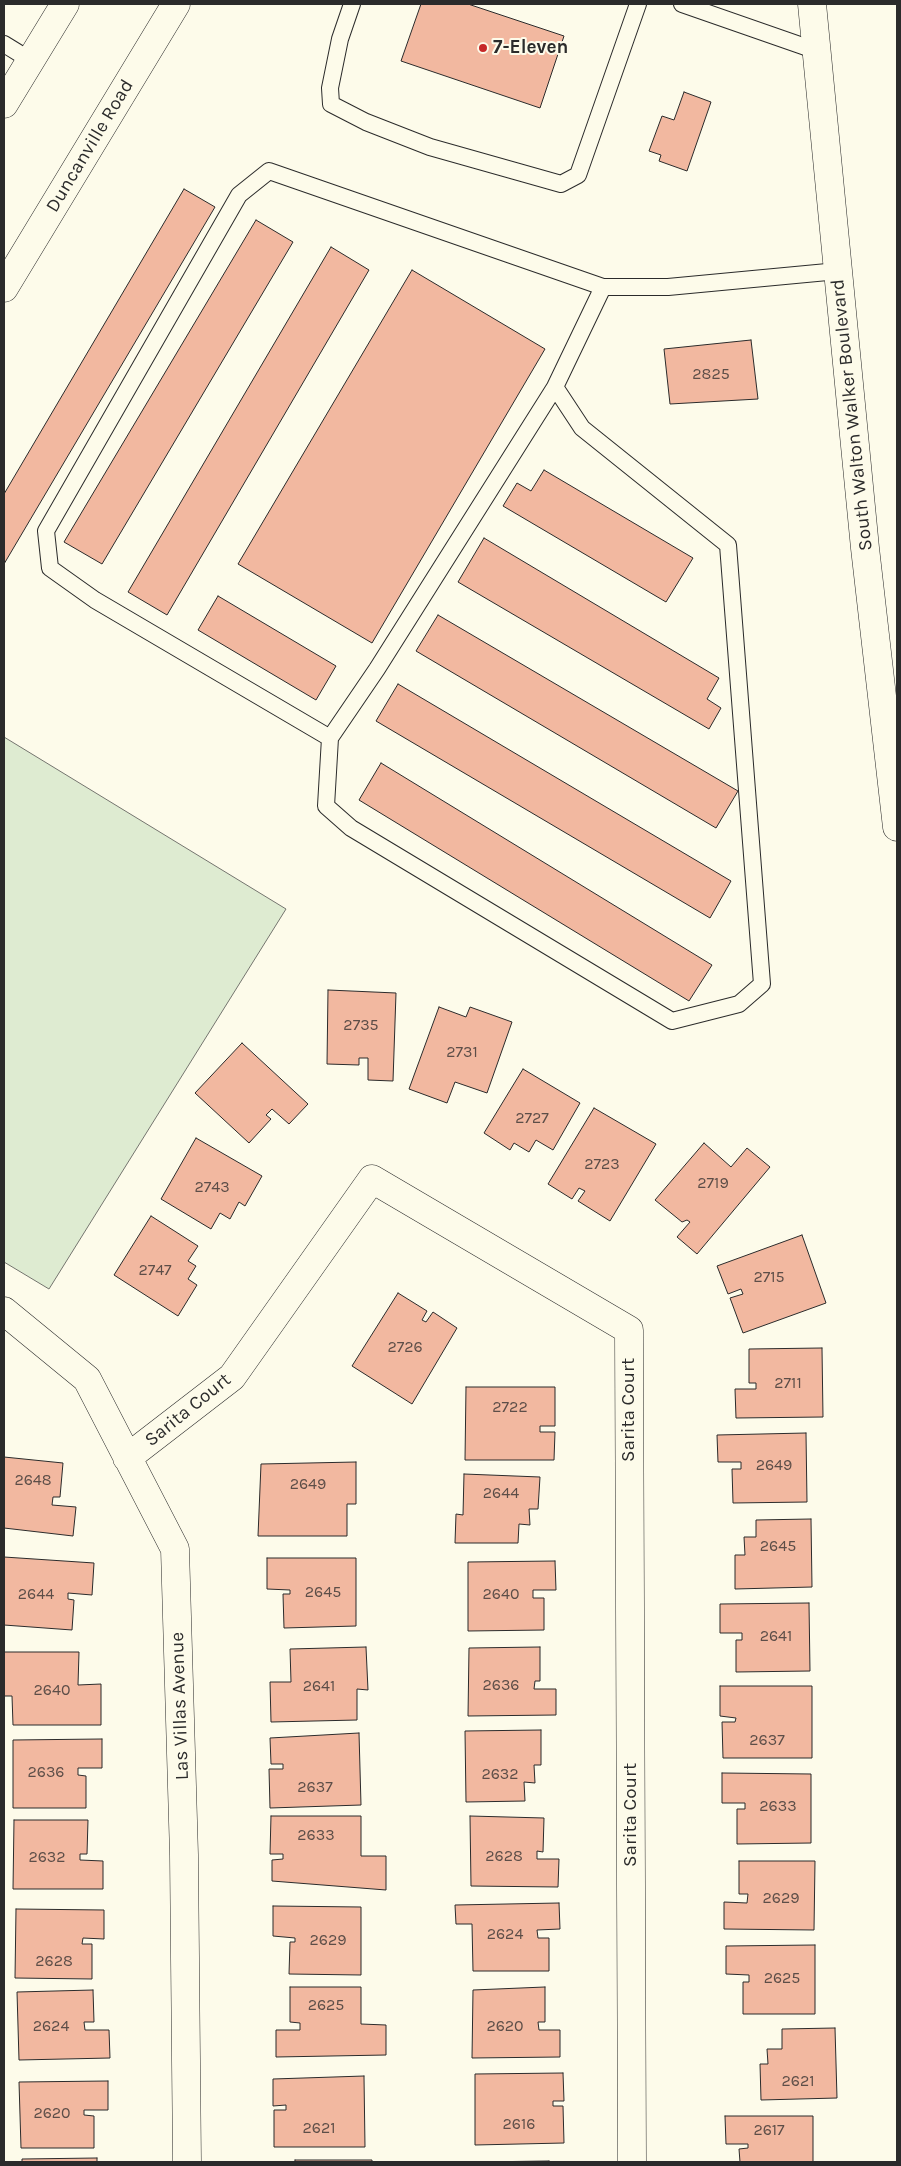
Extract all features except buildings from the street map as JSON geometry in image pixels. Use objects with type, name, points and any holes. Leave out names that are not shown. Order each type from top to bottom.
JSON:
[{"type":"street","points":[[4,104],[65,4]]},
{"type":"street","name":"Duncanville Road","points":[[8,272],[176,4]]},
{"type":"street","name":"South Walton Walker Boulevard","points":[[812,4],[866,548],[897,827]]},
{"type":"street","name":"Sarita Court","points":[[127,1458],[232,1377],[372,1179],[629,1330],[632,2162]]},
{"type":"street","name":"Las Villas Avenue","points":[[4,1311],[87,1379],[175,1549],[184,1855],[187,2162]]},
{"type":"lane","points":[[352,4],[340,39],[330,88],[331,104],[366,122],[430,147],[562,184],[578,175],[638,4]]},
{"type":"lane","points":[[682,4],[817,51]]},
{"type":"lane","points":[[4,44],[30,60]]},
{"type":"lane","points":[[330,738],[95,600],[50,568],[46,531],[239,195],[269,170],[603,288],[668,287],[838,271]]},
{"type":"lane","points":[[555,387],[582,428],[728,545],[762,984],[739,1004],[672,1021],[351,828],[326,806],[330,738],[377,669],[555,387],[603,288]]},
{"type":"green space","points":[[4,737],[286,909],[49,1289],[4,1262]]},
{"type":"place","name":"7-Eleven","points":[[483,48]]}]
